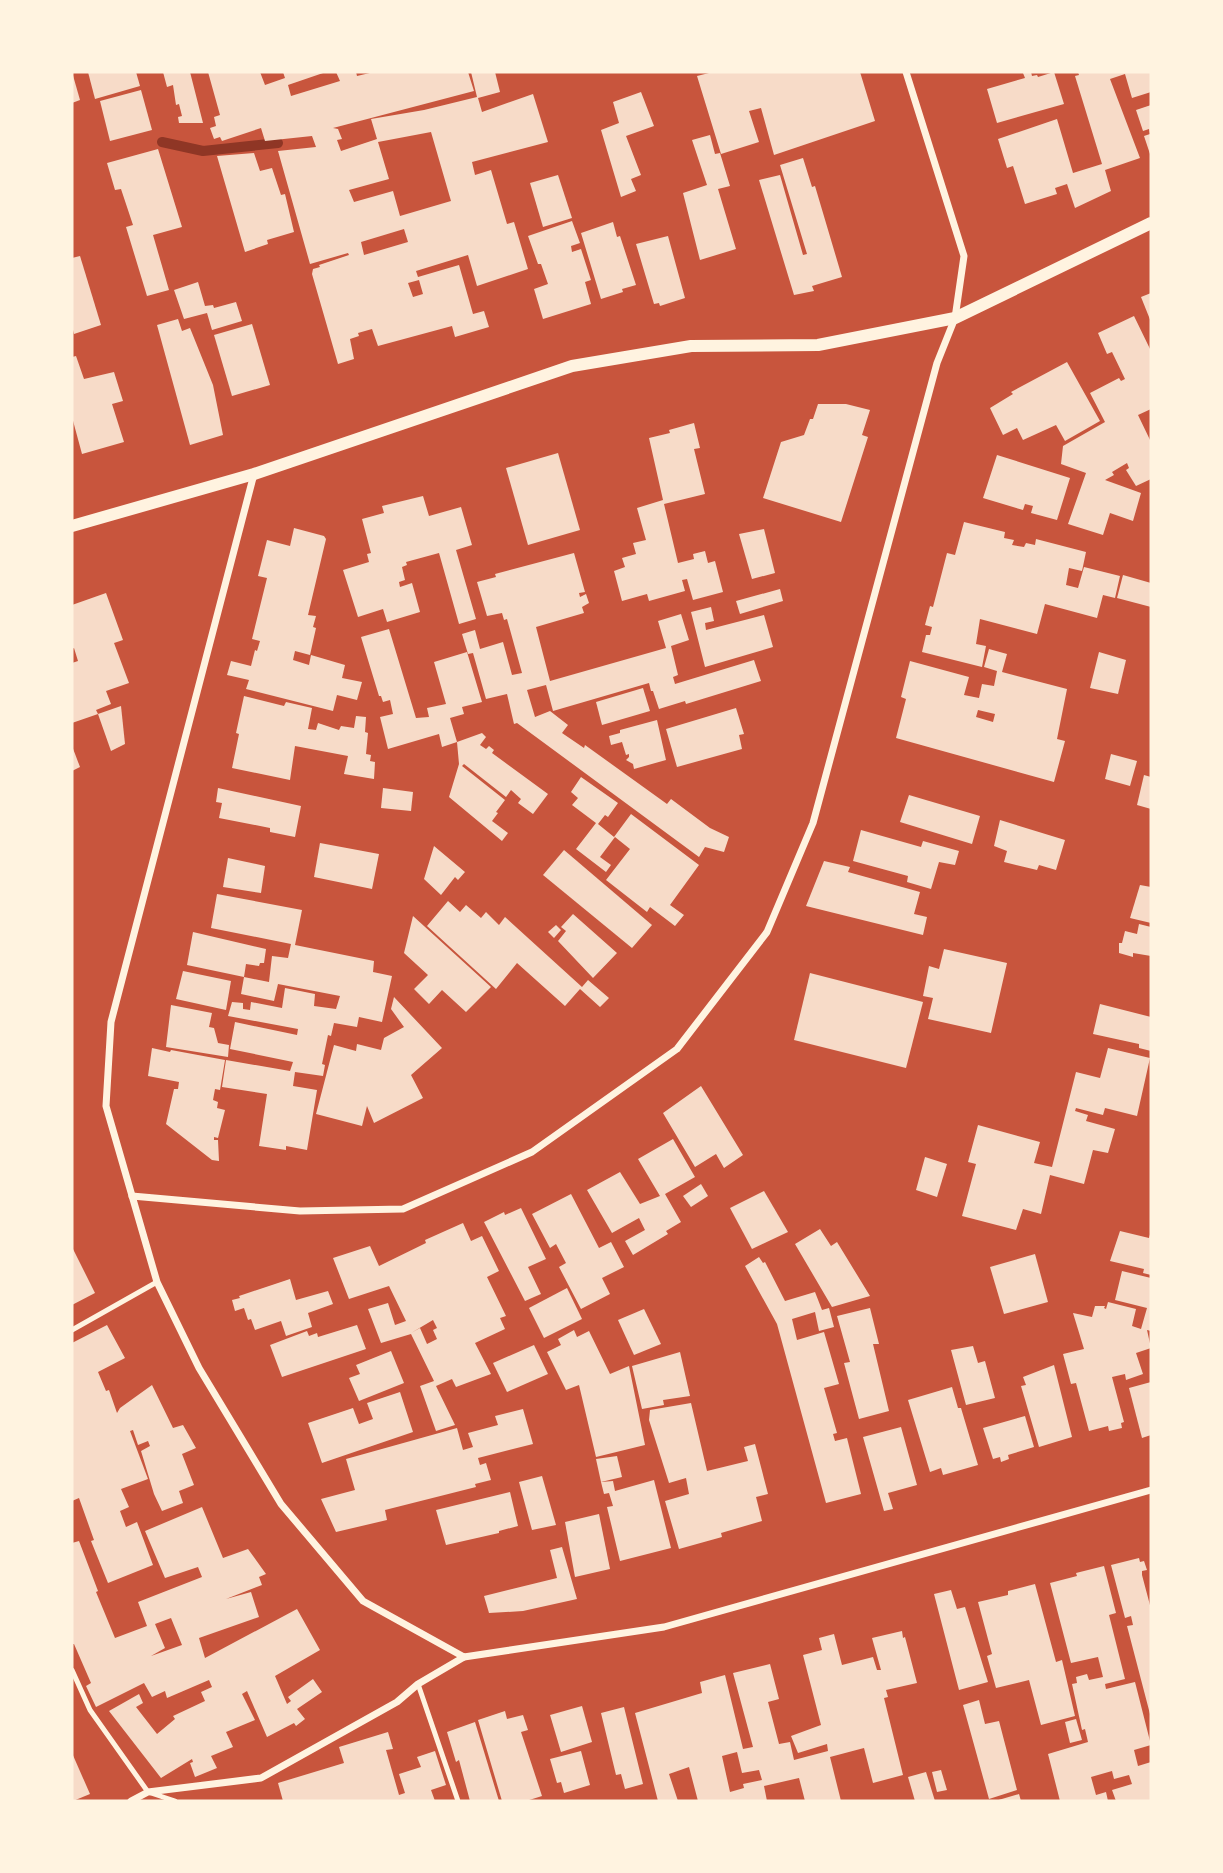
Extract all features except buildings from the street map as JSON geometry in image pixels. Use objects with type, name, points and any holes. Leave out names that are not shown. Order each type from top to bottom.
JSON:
[{"type":"street","points":[[132,1196],[300,1211],[403,1209],[532,1152],[677,1049],[767,932],[813,823],[937,363],[955,318],[964,256],[906,72]]},
{"type":"street","points":[[72,526],[254,474],[572,366],[691,346],[818,345],[955,318],[1151,223]]},
{"type":"street","points":[[254,474],[111,1022],[106,1106],[157,1282],[199,1368],[281,1504],[363,1601],[464,1657]]},
{"type":"street","points":[[131,1801],[148,1791],[261,1778],[397,1702],[418,1685],[464,1657],[664,1627],[1151,1490]]},
{"type":"lane","points":[[72,1330],[157,1282]]},
{"type":"lane","points":[[72,1670],[90,1710],[148,1791],[175,1801]]},
{"type":"lane","points":[[418,1685],[458,1801]]},
{"type":"waterway","points":[[162,142],[203,151],[278,143]]}]
